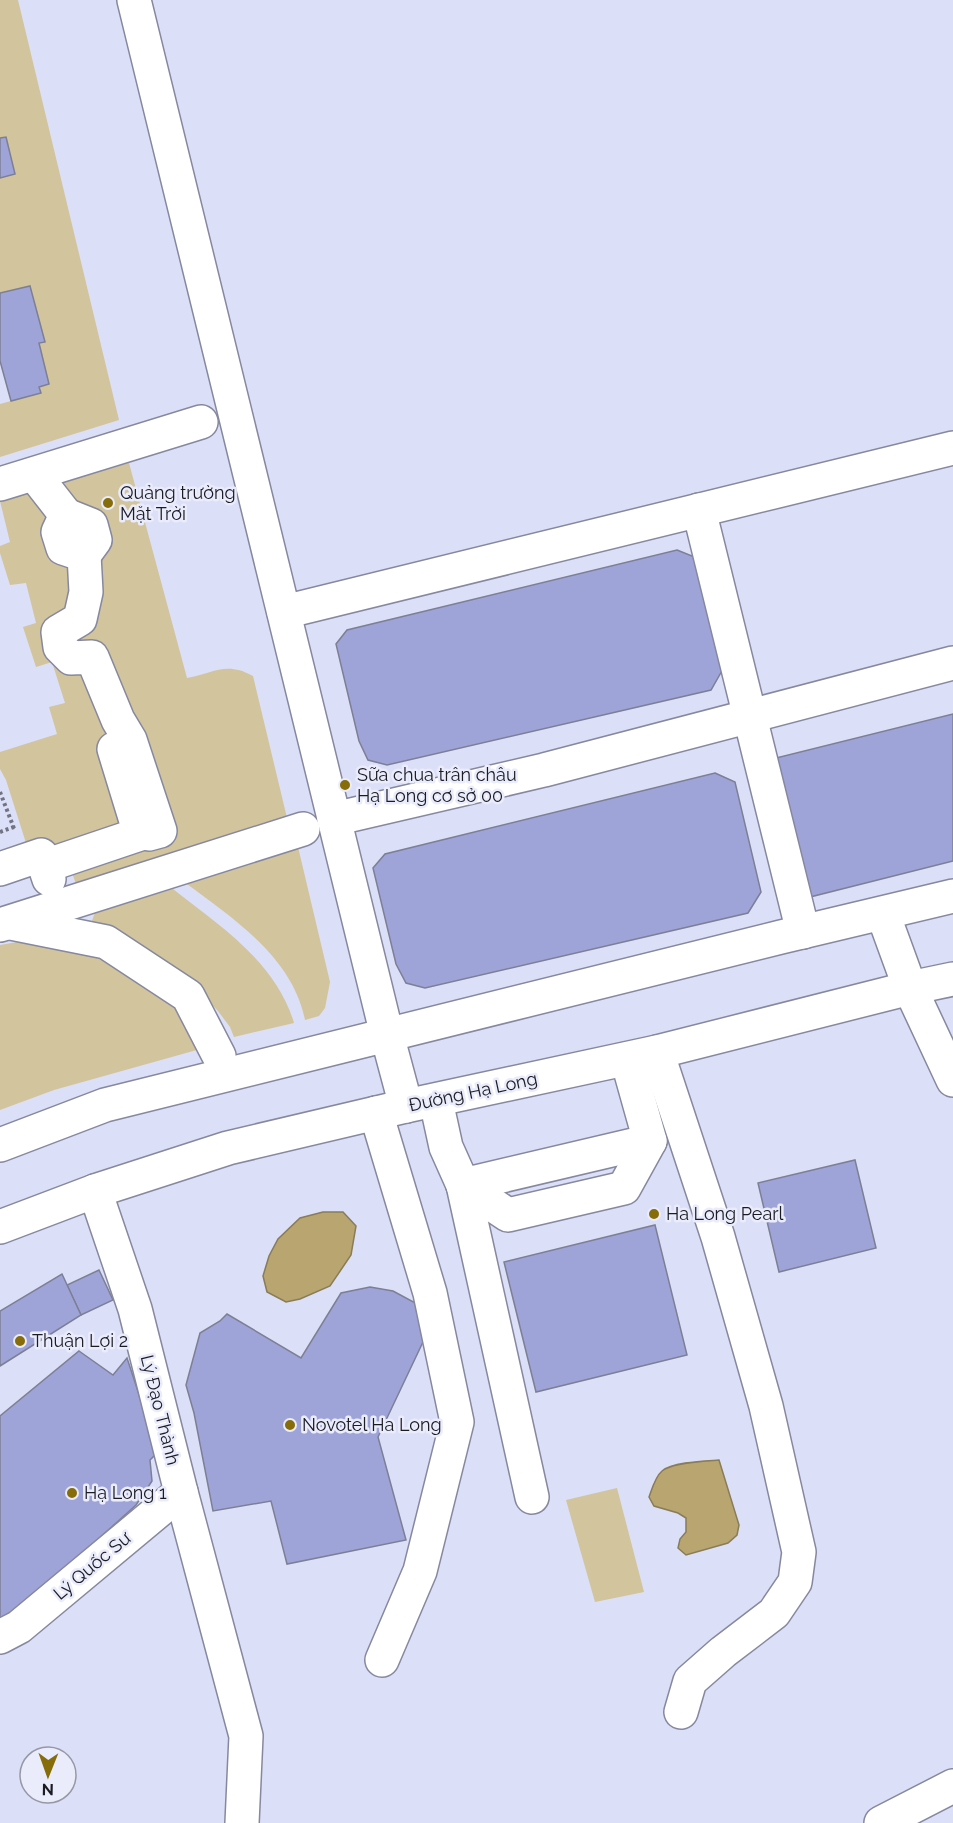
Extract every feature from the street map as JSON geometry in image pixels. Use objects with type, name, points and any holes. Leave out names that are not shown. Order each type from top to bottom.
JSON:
[{"type":"street","points":[[134,0],[406,1107],[430,1293],[457,1422],[420,1571],[382,1660]]},
{"type":"street","points":[[0,484],[201,422]]},
{"type":"street","points":[[284,612],[953,448]]},
{"type":"street","points":[[34,474],[66,515],[58,532],[63,548],[84,555],[86,592],[80,619],[58,632],[60,647],[71,658],[92,657],[118,720],[130,740],[160,831],[149,834],[122,746],[114,749],[140,834],[24,865],[58,907]]},
{"type":"street","points":[[699,510],[802,932]]},
{"type":"street","points":[[334,819],[544,770],[953,663]]},
{"type":"street","points":[[4,924],[303,829]]},
{"type":"street","points":[[0,1145],[105,1105],[953,896]]},
{"type":"street","points":[[883,914],[910,988],[953,1080]]},
{"type":"street","points":[[4,924],[106,942],[188,996],[219,1056]]},
{"type":"street","name":"Đường Hạ Long","points":[[0,1227],[95,1191],[228,1148],[642,1056],[953,979]]},
{"type":"street","points":[[463,1185],[650,1141],[642,1056]]},
{"type":"street","points":[[642,1056],[728,1270],[766,1406],[799,1552],[795,1582],[774,1612],[690,1680],[681,1712]]},
{"type":"street","points":[[406,1107],[446,1147],[463,1185],[532,1497]]},
{"type":"street","name":"Lý Đạo Thành","points":[[95,1191],[135,1309],[246,1736],[242,1823]]},
{"type":"street","name":"Lý Quốc Sư","points":[[0,1637],[19,1627],[181,1492]]},
{"type":"street","points":[[881,1823],[953,1786]]},
{"type":"path","points":[[0,792],[2,803],[14,827],[24,865]]},
{"type":"path","points":[[0,832],[14,827]]},
{"type":"shaded area","points":[[0,0],[18,0],[119,420],[0,457],[0,404],[11,401],[0,361]]},
{"type":"shaded area","points":[[129,463],[187,678],[227,669],[235,669],[253,676],[287,818],[76,884],[70,867],[132,834],[33,865],[6,780],[0,769],[0,752],[57,734],[49,707],[65,703],[52,662],[36,667],[23,627],[36,623],[26,583],[10,585],[0,553],[0,546],[10,542],[0,501]]},
{"type":"shaded area","points":[[298,847],[330,982],[325,1008],[319,1016],[305,1020],[298,998],[275,959],[242,926],[187,884]]},
{"type":"shaded area","points":[[173,889],[227,932],[260,964],[286,1001],[294,1023],[234,1037],[230,1027],[203,995],[99,930],[92,921],[95,912]]},
{"type":"shaded area","points":[[29,940],[84,947],[149,980],[190,1017],[211,1046],[54,1090],[0,1110],[0,945]]},
{"type":"shaded area","points":[[323,1212],[343,1212],[356,1226],[351,1255],[330,1286],[300,1299],[286,1302],[267,1292],[263,1276],[269,1256],[278,1239],[300,1218]]},
{"type":"shaded area","points":[[719,1460],[739,1525],[737,1535],[728,1543],[686,1555],[678,1548],[680,1539],[686,1532],[686,1518],[678,1513],[654,1506],[649,1497],[657,1476],[667,1468],[689,1462]]},
{"type":"shaded area","points":[[617,1488],[644,1592],[595,1602],[566,1500]]},
{"type":"building","points":[[6,137],[15,174],[0,178],[0,138]]},
{"type":"building","points":[[30,286],[45,342],[39,343],[49,384],[39,387],[41,393],[11,401],[0,361],[0,293]]},
{"type":"building","points":[[677,550],[697,558],[723,669],[711,690],[387,765],[368,760],[359,741],[336,644],[347,630]]},
{"type":"building","points":[[953,714],[953,861],[810,897],[776,758]]},
{"type":"building","points":[[715,773],[735,782],[761,892],[748,913],[425,988],[406,983],[396,964],[373,868],[385,854]]},
{"type":"building","points":[[855,1160],[876,1248],[779,1272],[758,1183]]},
{"type":"building","points":[[655,1225],[687,1355],[536,1392],[504,1262]]},
{"type":"building","points":[[99,1270],[113,1300],[81,1315],[67,1285]]},
{"type":"building","name":"Thuận Lợi 2","points":[[62,1274],[81,1315],[0,1366],[0,1311]]},
{"type":"building","name":"Novotel Ha Long","points":[[370,1287],[393,1291],[421,1306],[431,1325],[378,1437],[406,1540],[287,1564],[271,1501],[213,1511],[194,1413],[186,1385],[200,1333],[227,1314],[301,1358],[341,1293]]},
{"type":"building","name":"Hạ Long 1","points":[[79,1351],[113,1375],[127,1358],[158,1452],[150,1460],[152,1481],[136,1505],[0,1628],[0,1416]]},
{"type":"place","name":"Quảng trường Mặt Trời","points":[[108,503]]},
{"type":"place","name":"Sữa chua trân châu Hạ Long cơ sở 00","points":[[345,785]]},
{"type":"place","name":"Ha Long Pearl","points":[[654,1214]]},
{"type":"place","name":"Thuận Lợi 2","points":[[20,1341]]},
{"type":"place","name":"Novotel Ha Long","points":[[290,1425]]},
{"type":"place","name":"Hạ Long 1","points":[[72,1493]]}]
